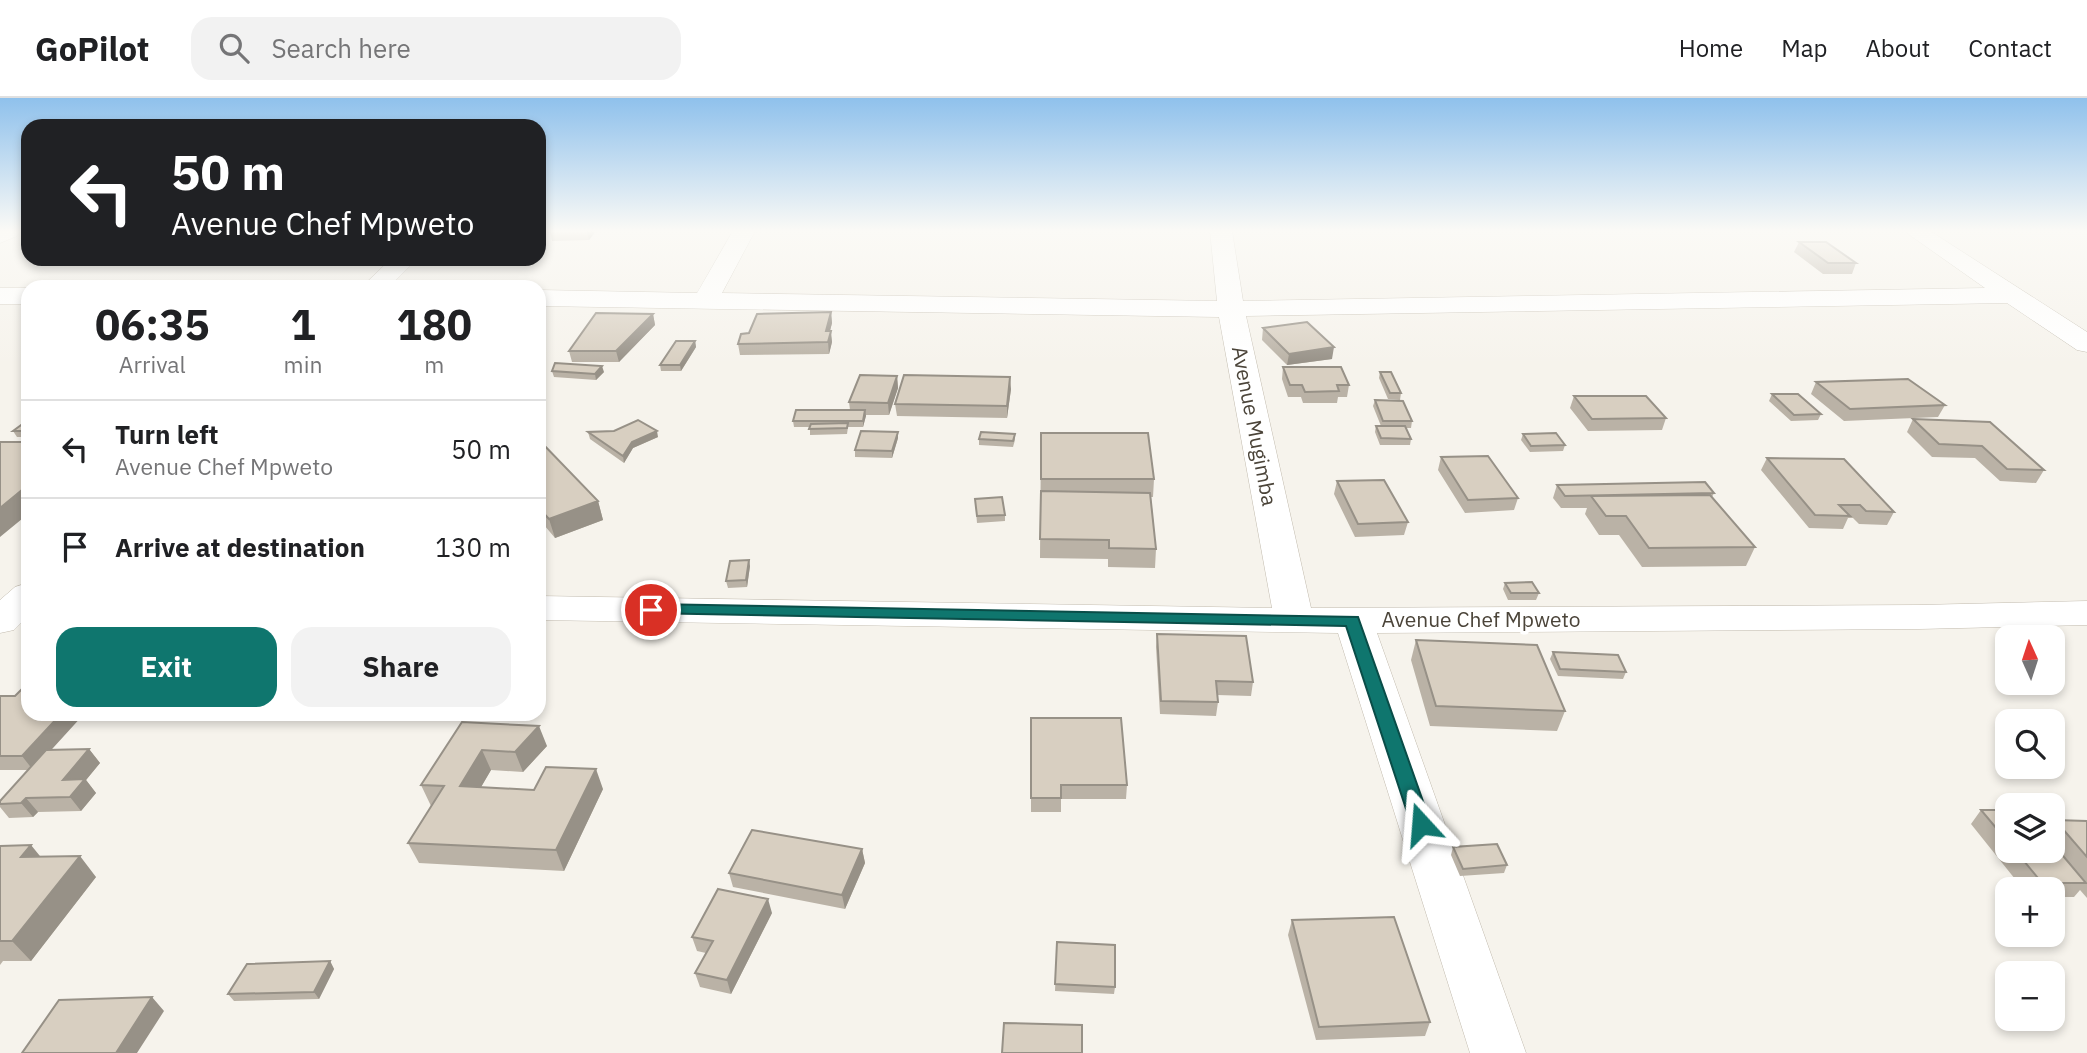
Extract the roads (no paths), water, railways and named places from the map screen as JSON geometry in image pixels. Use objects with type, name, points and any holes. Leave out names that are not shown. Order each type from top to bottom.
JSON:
[{"type":"street","points":[[706,300],[719,276]]},
{"type":"street","name":"Avenue Mugimba","points":[[1227,276],[1231,309],[1294,621]]},
{"type":"street","points":[[1983,276],[2087,344]]},
{"type":"street","points":[[546,298],[1231,309],[2012,295]]},
{"type":"street","points":[[0,296],[21,296]]},
{"type":"street","points":[[2057,325],[2087,333]]},
{"type":"street","name":"Avenue Chef Mpweto","points":[[546,608],[1294,621],[1919,617],[2087,613]]},
{"type":"street","points":[[1353,621],[1498,1053]]}]
